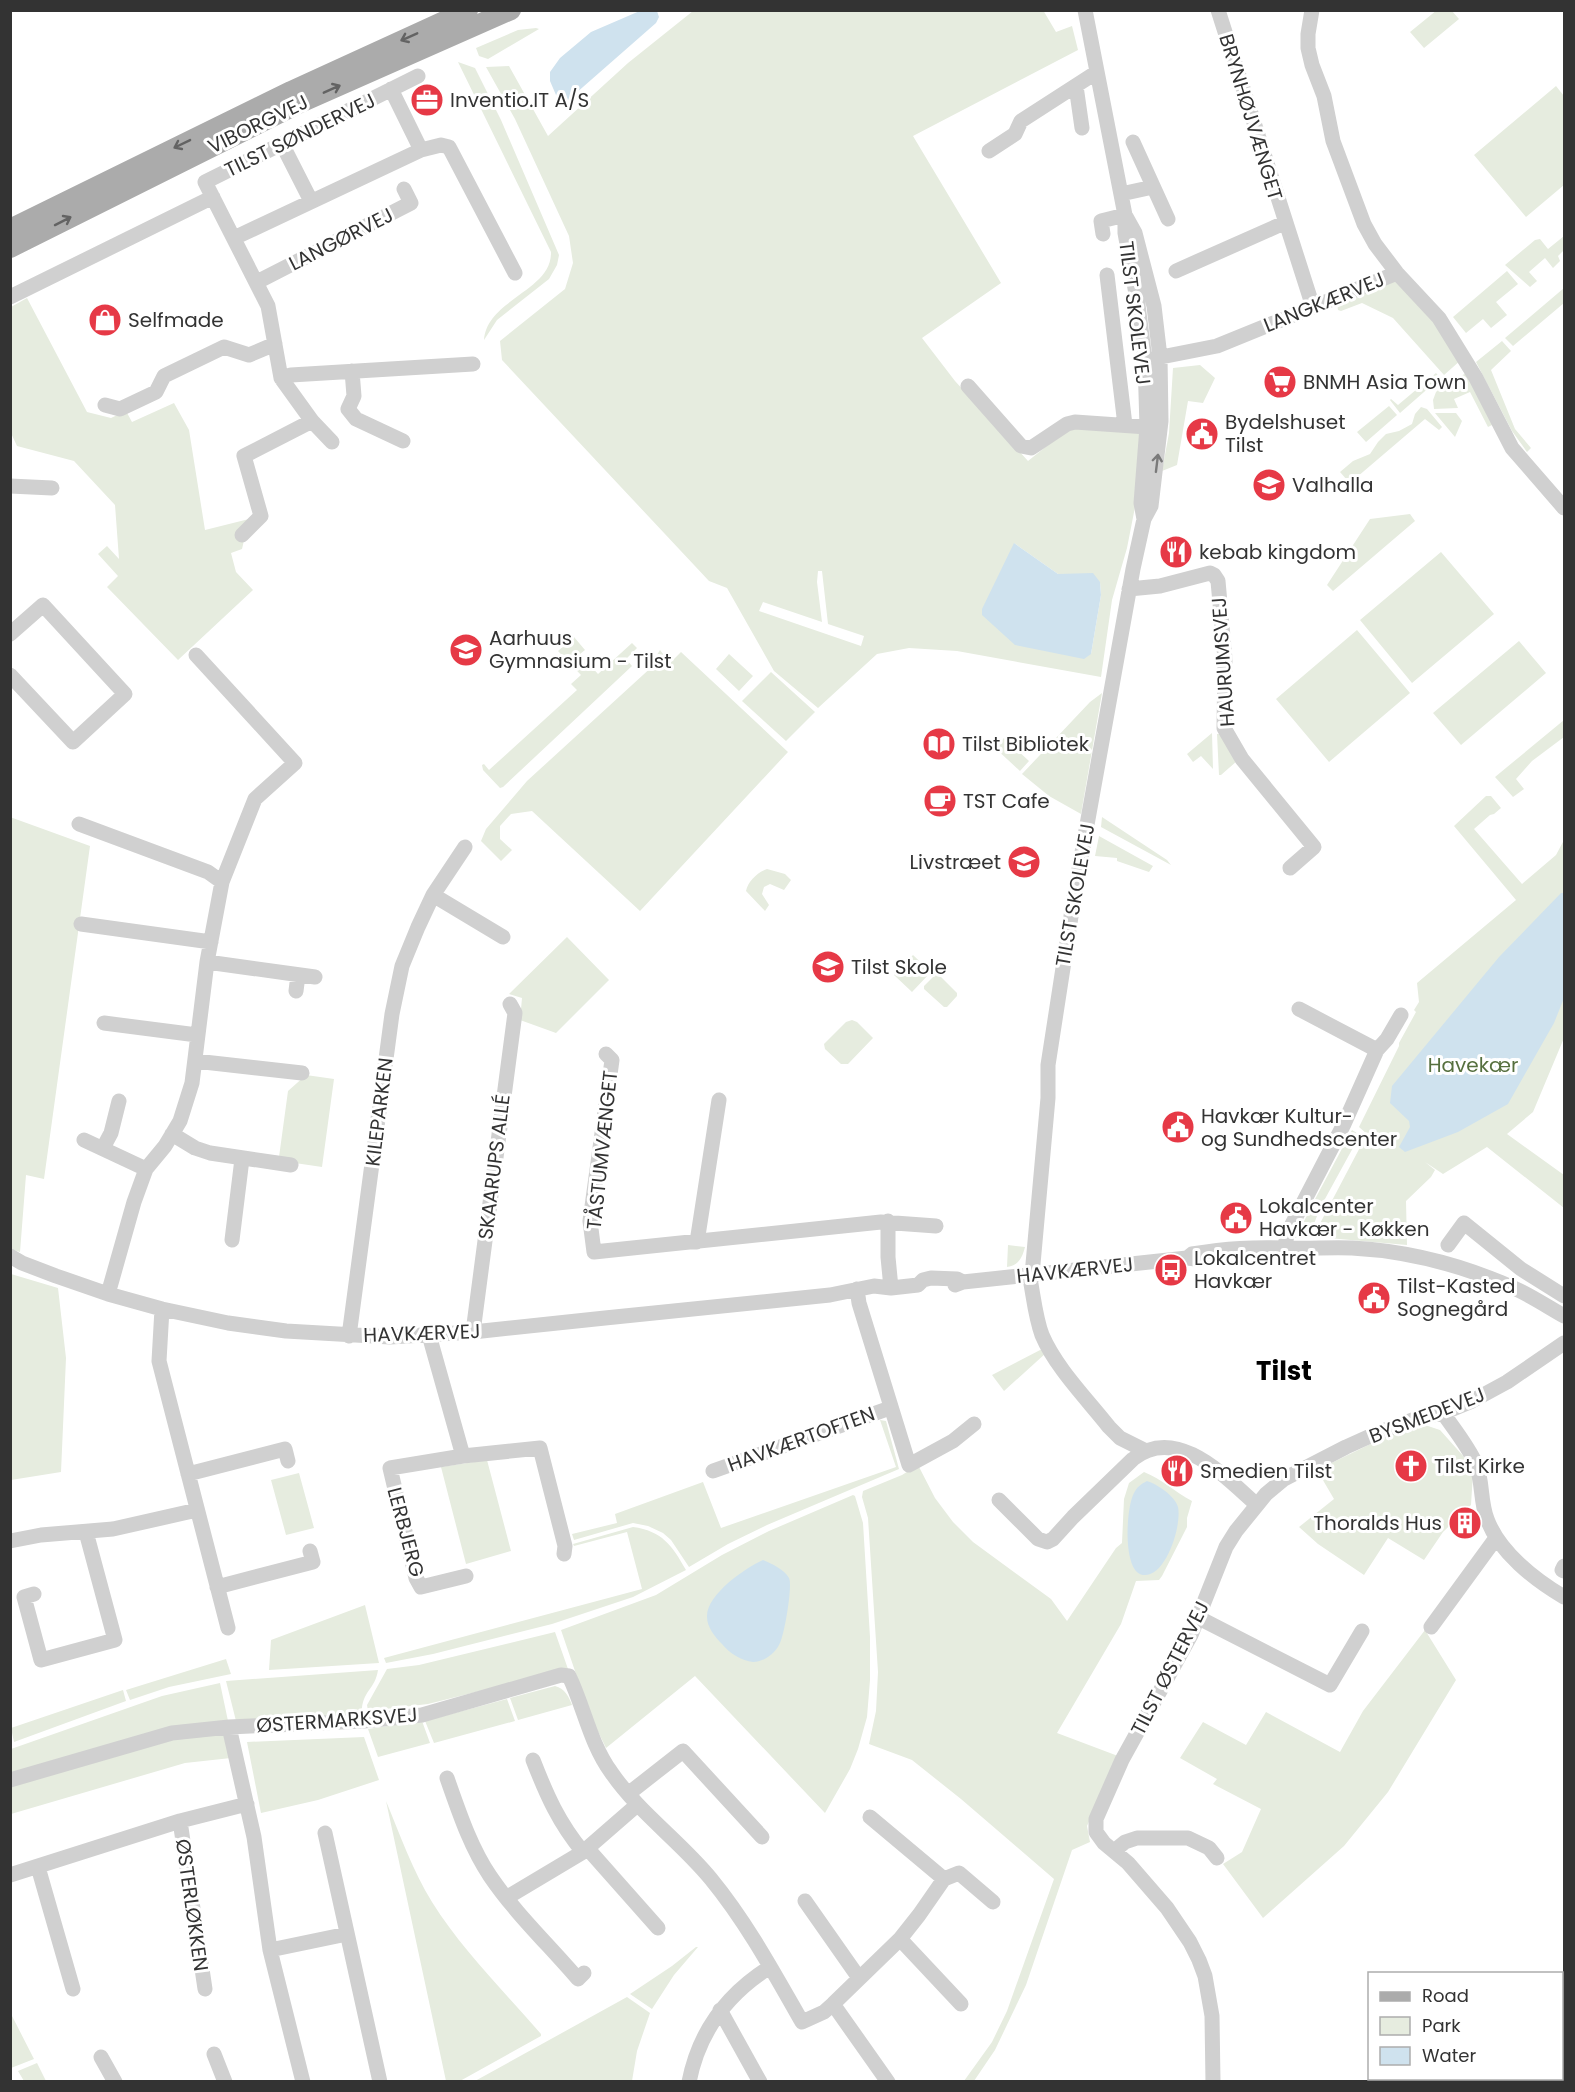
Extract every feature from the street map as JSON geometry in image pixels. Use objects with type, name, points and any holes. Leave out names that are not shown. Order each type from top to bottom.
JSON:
[{"type":"main road","name":"VIBORGVEJ","points":[[10,229],[280,96],[468,10]]},
{"type":"main road","name":"VIBORGVEJ","points":[[10,248],[300,103],[511,10]]},
{"type":"street","name":"TILST SKOLEVEJ","points":[[1032,1280],[1052,1036],[1074,897],[1130,589],[1144,519],[1151,506],[1158,463],[1161,421],[1152,358],[1138,305],[1125,233],[1125,215],[1085,10]]},
{"type":"street","name":"BRYNHØJVÆNGET","points":[[1218,10],[1312,307]]},
{"type":"street","points":[[1312,10],[1308,48],[1317,81],[1324,96],[1333,141],[1364,224],[1375,244],[1397,273]]},
{"type":"street","points":[[989,151],[1015,134],[1020,122],[1097,72]]},
{"type":"street","name":"TILST SØNDERVEJ","points":[[10,297],[213,198],[206,182],[418,76]]},
{"type":"street","points":[[1076,86],[1082,128]]},
{"type":"street","points":[[391,89],[422,150]]},
{"type":"street","points":[[1134,142],[1168,219]]},
{"type":"street","points":[[282,144],[311,201]]},
{"type":"street","points":[[234,238],[422,150],[441,145],[449,147],[514,273]]},
{"type":"street","points":[[1121,194],[1153,187]]},
{"type":"street","name":"LANGØRVEJ","points":[[257,282],[411,203],[404,189]]},
{"type":"street","points":[[213,198],[268,306],[281,378],[312,421],[332,442]]},
{"type":"street","name":"TILST SKOLEVEJ","points":[[1103,234],[1101,220],[1125,215]]},
{"type":"street","name":"BRYNHØJVÆNGET","points":[[1176,271],[1284,223]]},
{"type":"street","name":"LANGKÆRVEJ","points":[[1152,358],[1217,346],[1397,273],[1439,318],[1476,378],[1512,448],[1564,508]]},
{"type":"street","points":[[1107,275],[1125,425]]},
{"type":"street","points":[[105,405],[120,409],[156,392],[164,376],[224,346],[249,355],[275,344]]},
{"type":"street","name":"TILST SKOLEVEJ","points":[[1144,519],[1141,503],[1152,358]]},
{"type":"street","points":[[281,378],[291,375],[473,364]]},
{"type":"street","points":[[352,371],[354,396],[348,409],[356,419],[403,441]]},
{"type":"street","points":[[968,386],[1021,446],[1031,448],[1067,424],[1075,422],[1147,427]]},
{"type":"street","points":[[242,535],[261,516],[244,456],[312,421]]},
{"type":"street","points":[[10,486],[52,488]]},
{"type":"street","name":"HAURUMSVEJ","points":[[1130,589],[1160,586],[1210,573],[1214,574],[1218,581],[1225,659],[1224,729],[1242,759],[1314,847],[1290,868]]},
{"type":"street","points":[[10,634],[43,605],[125,694],[73,742],[10,675]]},
{"type":"street","points":[[108,1294],[134,1202],[146,1169],[180,1121],[192,1083],[207,962],[222,882],[255,799],[295,763],[196,655]]},
{"type":"street","points":[[79,824],[208,872],[222,882]]},
{"type":"street","name":"KILEPARKEN","points":[[349,1335],[392,1014],[402,966],[433,895],[465,847]]},
{"type":"street","points":[[433,895],[503,937]]},
{"type":"street","points":[[81,924],[112,924],[211,942]]},
{"type":"street","points":[[207,962],[315,977]]},
{"type":"street","points":[[296,991],[298,975]]},
{"type":"street","name":"SKAARUPS ALLÉ","points":[[473,1332],[515,1013],[510,1004]]},
{"type":"street","points":[[1299,1009],[1377,1050]]},
{"type":"street","points":[[1285,1248],[1287,1234],[1344,1124],[1377,1050],[1387,1039],[1401,1015]]},
{"type":"street","points":[[111,1019],[197,1035]]},
{"type":"street","name":"TÅSTUMVÆNGET","points":[[606,1054],[612,1060],[590,1221],[594,1252],[888,1221],[936,1226]]},
{"type":"street","points":[[195,1061],[283,1078],[302,1073]]},
{"type":"street","points":[[697,1242],[719,1100]]},
{"type":"street","points":[[103,1148],[111,1133],[119,1101]]},
{"type":"street","points":[[172,1134],[195,1148],[242,1160],[291,1166]]},
{"type":"street","points":[[84,1140],[146,1169]]},
{"type":"street","points":[[232,1240],[242,1160]]},
{"type":"street","points":[[888,1221],[891,1288]]},
{"type":"street","points":[[1448,1245],[1464,1223],[1521,1269],[1564,1296]]},
{"type":"street","name":"HAVKÆRVEJ","points":[[14,1261],[108,1294],[162,1309],[228,1323],[286,1330],[390,1337],[473,1332],[857,1292],[875,1294],[891,1288],[918,1285],[925,1288],[963,1282],[1032,1280],[1187,1258],[1230,1257],[1285,1248],[1353,1248],[1400,1253],[1442,1263],[1518,1290],[1564,1316]]},
{"type":"street","points":[[1032,1280],[1036,1315],[1050,1352],[1109,1427],[1120,1438],[1144,1450]]},
{"type":"street","name":"HAVKÆRTOFTEN","points":[[857,1292],[909,1465],[972,1431]]},
{"type":"street","points":[[162,1309],[159,1361],[228,1628]]},
{"type":"street","points":[[429,1335],[463,1456]]},
{"type":"street","name":"BYSMEDEVEJ","points":[[1284,1479],[1330,1454],[1377,1433],[1415,1419],[1443,1413],[1472,1401],[1507,1382],[1564,1343]]},
{"type":"street","name":"HAVKÆRTOFTEN","points":[[713,1471],[890,1408]]},
{"type":"street","points":[[1443,1413],[1475,1462],[1481,1478],[1486,1518],[1496,1538],[1533,1575],[1564,1597]]},
{"type":"street","points":[[999,1500],[1038,1539],[1047,1542],[1053,1539],[1144,1450],[1162,1447],[1181,1450],[1200,1458],[1257,1505]]},
{"type":"street","name":"LERBJERG","points":[[466,1575],[421,1587],[416,1578],[390,1468],[463,1456],[540,1448],[565,1546],[564,1554]]},
{"type":"street","points":[[188,1474],[285,1449],[288,1461]]},
{"type":"street","name":"TILST ØSTERVEJ","points":[[1114,1851],[1099,1838],[1096,1832],[1096,1819],[1122,1760],[1198,1618],[1226,1547],[1266,1494],[1284,1479]]},
{"type":"street","points":[[10,1542],[42,1535],[113,1529],[197,1510]]},
{"type":"street","points":[[34,1594],[24,1597],[41,1660],[115,1640],[86,1532]]},
{"type":"street","points":[[1431,1627],[1496,1538]]},
{"type":"street","points":[[217,1587],[313,1562],[310,1551]]},
{"type":"street","points":[[1564,1566],[1562,1570],[1564,1571]]},
{"type":"street","points":[[1198,1618],[1330,1685],[1362,1631]]},
{"type":"street","name":"ØSTERMARKSVEJ","points":[[10,1780],[172,1733],[229,1727],[354,1722],[422,1714],[561,1675],[569,1676],[592,1737],[609,1770],[633,1800],[710,1878],[771,1967],[802,2022],[824,2013],[900,1939],[944,1879]]},
{"type":"street","points":[[229,1727],[248,1804],[264,1896],[270,1950],[303,2082]]},
{"type":"street","points":[[506,1898],[585,1850],[682,1751],[762,1837]]},
{"type":"street","points":[[533,1760],[552,1808],[569,1836],[658,1928]]},
{"type":"street","points":[[447,1778],[473,1846],[491,1877],[506,1898],[578,1978],[584,1973]]},
{"type":"street","name":"ØSTERLØKKEN","points":[[10,1875],[180,1821],[248,1804]]},
{"type":"street","points":[[870,1817],[944,1879],[958,1873],[993,1902]]},
{"type":"street","name":"ØSTERLØKKEN","points":[[180,1821],[205,1989]]},
{"type":"street","points":[[325,1833],[380,2082]]},
{"type":"street","points":[[1213,2082],[1212,2016],[1205,1976],[1199,1960],[1167,1908],[1128,1863],[1114,1851],[1125,1842],[1137,1838],[1188,1838],[1209,1848],[1217,1858]]},
{"type":"street","points":[[38,1867],[73,1989]]},
{"type":"street","points":[[805,1902],[859,1978]]},
{"type":"street","points":[[270,1950],[347,1934]]},
{"type":"street","points":[[900,1939],[961,2004]]},
{"type":"street","points":[[689,2082],[698,2048],[720,2010],[744,1985],[771,1967]]},
{"type":"street","points":[[833,2004],[888,2082]]},
{"type":"street","points":[[720,2010],[760,2082]]},
{"type":"street","points":[[214,2054],[225,2082]]},
{"type":"street","points":[[101,2058],[115,2082]]},
{"type":"green space","points":[[1043,10],[1056,32],[1072,26],[1078,50],[913,136],[1001,283],[922,338],[955,381],[1028,461],[1063,433],[1075,427],[1140,433],[1136,502],[1127,548],[1112,600],[1101,677],[957,651],[909,648],[877,654],[818,708],[774,671],[727,588],[709,581],[502,360],[500,341],[565,289],[573,263],[569,236],[515,119],[486,67],[509,66],[548,136],[628,63],[693,11]],"holes":[[[1014,543],[1058,574],[1100,582],[1101,595],[1091,654]],[[818,571],[822,571],[828,624],[864,636],[861,646],[759,611],[763,602],[822,622],[817,582]]]},
{"type":"green space","points":[[1437,10],[1452,11],[1459,19],[1424,48],[1410,32]]},
{"type":"green space","points":[[539,29],[488,59],[479,56],[476,48],[518,30]]},
{"type":"green space","points":[[458,62],[475,68],[501,120],[559,255],[557,265],[549,279],[497,320],[484,340],[488,326],[496,314],[541,276],[549,265],[551,252]]},
{"type":"green space","points":[[1556,86],[1564,96],[1564,185],[1526,217],[1474,155]]},
{"type":"green space","points":[[1564,236],[1564,250],[1558,256],[1560,261],[1553,268],[1545,258],[1529,272],[1537,281],[1530,287],[1505,265],[1535,240],[1540,239],[1548,249]]},
{"type":"green space","points":[[1507,271],[1518,284],[1496,302],[1507,315],[1491,328],[1483,319],[1466,333],[1453,317]]},
{"type":"green space","points":[[1395,279],[1438,326],[1461,360],[1444,375],[1393,318],[1362,303],[1338,310],[1337,304]]},
{"type":"green space","points":[[1564,288],[1564,303],[1513,346],[1505,338]]},
{"type":"green space","points":[[27,298],[87,412],[111,418],[126,411],[132,422],[174,403],[189,430],[205,530],[249,519],[242,549],[231,553],[236,572],[253,590],[178,660],[107,587],[118,576],[98,554],[107,546],[119,559],[115,505],[74,461],[17,446],[11,433],[11,307]]},
{"type":"green space","points":[[1502,341],[1511,351],[1491,370],[1515,429],[1531,448],[1527,452],[1512,431],[1476,362]]},
{"type":"green space","points":[[1200,365],[1215,378],[1203,403],[1188,401],[1177,465],[1162,471],[1169,433],[1173,368]]},
{"type":"green space","points":[[1468,371],[1496,423],[1488,427],[1470,392],[1454,399],[1458,408],[1434,409],[1433,400],[1436,392]]},
{"type":"green space","points":[[1436,373],[1440,378],[1400,413],[1390,400],[1398,405]]},
{"type":"green space","points":[[1389,406],[1397,415],[1366,442],[1357,432]]},
{"type":"green space","points":[[1421,407],[1427,409],[1442,427],[1439,430],[1425,419],[1350,483],[1355,490],[1351,493],[1343,484],[1347,480],[1340,472],[1353,461],[1370,454],[1386,434],[1399,431],[1412,424],[1415,414]]},
{"type":"green space","points":[[1435,413],[1456,413],[1462,421],[1455,437]]},
{"type":"green space","points":[[1410,514],[1415,521],[1333,591],[1327,585],[1370,519]]},
{"type":"green space","points":[[1441,552],[1494,614],[1412,683],[1360,620]]},
{"type":"green space","points":[[1357,630],[1410,693],[1329,762],[1276,699]]},
{"type":"green space","points":[[574,637],[585,650],[580,654],[598,674],[632,643],[637,648],[626,659],[632,666],[500,788],[483,770],[482,765],[484,764],[489,770],[577,690],[571,684],[581,675],[558,651]]},
{"type":"green space","points":[[1519,641],[1546,673],[1461,745],[1433,713]]},
{"type":"green space","points":[[660,650],[670,663],[681,652],[788,752],[640,911],[532,811],[511,814],[500,826],[500,839],[512,850],[501,861],[481,841],[486,829],[527,781],[655,664],[655,658]]},
{"type":"green space","points":[[729,654],[753,676],[739,691],[716,669]]},
{"type":"green space","points":[[771,672],[815,712],[786,741],[742,701]]},
{"type":"green space","points":[[1102,693],[1081,814],[1049,796],[1022,774],[1090,702]]},
{"type":"green space","points":[[1564,720],[1564,737],[1532,761],[1516,779],[1524,789],[1513,797],[1495,777]]},
{"type":"green space","points":[[1212,733],[1213,769],[1201,756],[1193,762],[1187,754]]},
{"type":"green space","points":[[1217,734],[1220,734],[1237,761],[1221,775],[1219,775]]},
{"type":"green space","points":[[1004,738],[1029,761],[1020,771],[995,748]]},
{"type":"green space","name":"Havekær","points":[[1486,796],[1491,796],[1501,808],[1474,829],[1522,884],[1556,855],[1564,840],[1564,1038],[1533,1112],[1507,1134],[1564,1175],[1564,1208],[1487,1147],[1443,1174],[1425,1162],[1435,1170],[1431,1177],[1406,1201],[1407,1245],[1317,1237],[1315,1233],[1367,1134],[1359,1127],[1416,1012],[1414,1010],[1419,1002],[1417,983],[1516,900],[1454,826]]},
{"type":"green space","points":[[10,817],[90,846],[44,1179],[26,1175],[20,1252],[10,1249]]},
{"type":"green space","points":[[1102,817],[1167,860],[1171,865],[1101,827]]},
{"type":"green space","points":[[1099,836],[1153,866],[1149,872],[1117,861],[1117,858],[1095,856]]},
{"type":"green space","points":[[767,869],[785,874],[791,880],[784,890],[770,884],[764,887],[762,894],[769,905],[765,911],[746,891],[754,877]]},
{"type":"green space","points":[[567,937],[609,980],[556,1033],[520,1020],[522,998],[509,994]]},
{"type":"green space","points":[[913,955],[931,972],[912,992],[894,975]]},
{"type":"green space","points":[[938,974],[957,993],[947,1007],[944,1007],[924,989],[924,986]]},
{"type":"green space","points":[[852,1020],[873,1038],[848,1064],[841,1064],[825,1049],[824,1044],[846,1022]]},
{"type":"green space","points":[[306,1075],[334,1079],[322,1167],[295,1163],[279,1157],[288,1091]]},
{"type":"green space","points":[[1352,1130],[1360,1135],[1320,1208],[1314,1205],[1314,1201]]},
{"type":"green space","points":[[1309,1212],[1317,1216],[1309,1237],[1294,1238],[1295,1232],[1298,1232]]},
{"type":"green space","points":[[1008,1245],[1025,1247],[1019,1260],[1007,1267]]},
{"type":"green space","points":[[11,1274],[58,1288],[66,1358],[61,1472],[11,1480]]},
{"type":"green space","points":[[1044,1348],[1046,1353],[1004,1391],[992,1375]]},
{"type":"green space","points":[[880,1420],[886,1421],[899,1469],[767,1525],[689,1567],[671,1540],[663,1533],[648,1526],[633,1523],[574,1540],[572,1534],[617,1523],[615,1514],[703,1482],[721,1528],[896,1467]]},
{"type":"green space","points":[[1425,1425],[1440,1430],[1465,1458],[1473,1473],[1471,1505],[1443,1532],[1424,1560],[1388,1538],[1364,1575],[1318,1544],[1299,1527],[1334,1499],[1317,1470],[1389,1435]]},
{"type":"green space","points":[[487,1460],[511,1551],[466,1564],[441,1467]]},
{"type":"green space","points":[[918,1465],[935,1498],[953,1522],[973,1542],[1051,1599],[1067,1621],[1116,1548],[1122,1543],[1124,1499],[1129,1483],[1144,1472],[1192,1501],[1187,1527],[1162,1576],[1159,1580],[1136,1581],[1121,1624],[1057,1733],[1118,1756],[1087,1826],[1090,1842],[1072,1850],[1026,1985],[995,2050],[974,2081],[964,2081],[992,2042],[1007,2011],[1054,1879],[912,1760],[869,1744],[876,1711],[878,1672],[868,1518],[862,1497],[863,1491],[902,1475]]},
{"type":"green space","points":[[299,1473],[314,1528],[286,1535],[271,1480]]},
{"type":"green space","points":[[853,1495],[863,1523],[870,1637],[867,1717],[850,1769],[825,1813],[695,1676],[606,1748],[590,1715],[561,1630],[656,1595],[722,1555],[769,1531]]},
{"type":"green space","points":[[633,1527],[659,1536],[671,1546],[686,1570],[633,1597],[552,1624],[433,1654],[386,1663],[384,1658],[642,1589],[627,1532],[574,1546],[573,1544]]},
{"type":"green space","points":[[365,1605],[379,1663],[269,1670],[271,1640]]},
{"type":"green space","points":[[1425,1630],[1456,1680],[1388,1792],[1344,1846],[1263,1918],[1223,1864],[1242,1852],[1261,1809],[1213,1784],[1217,1779],[1180,1758],[1203,1722],[1246,1745],[1266,1712],[1340,1752],[1363,1711]]},
{"type":"green space","points":[[555,1632],[568,1669],[428,1704],[368,1711],[367,1705],[387,1669],[419,1665]]},
{"type":"green space","points":[[226,1659],[231,1674],[169,1687],[130,1700],[126,1690]]},
{"type":"green space","points":[[378,1670],[374,1683],[365,1696],[362,1717],[236,1721],[226,1681]]},
{"type":"green space","points":[[220,1683],[228,1721],[11,1775],[11,1749],[162,1696]]},
{"type":"green space","points":[[555,1686],[566,1693],[572,1705],[518,1720],[510,1698]]},
{"type":"green space","points":[[123,1690],[126,1701],[14,1742],[11,1728]]},
{"type":"green space","points":[[507,1699],[515,1721],[434,1743],[425,1721]]},
{"type":"green space","points":[[422,1721],[430,1743],[378,1757],[368,1729]]},
{"type":"green space","points":[[220,1732],[227,1738],[231,1758],[185,1763],[11,1814],[11,1786],[166,1741]]},
{"type":"green space","points":[[364,1737],[379,1780],[318,1800],[261,1813],[247,1742]]},
{"type":"green space","points":[[386,1801],[413,1865],[432,1902],[470,1954],[541,2034],[460,2081],[446,2081]]},
{"type":"green space","points":[[698,1947],[674,1975],[652,2009],[630,1994],[672,1966]]},
{"type":"green space","points":[[627,1997],[650,2013],[637,2051],[632,2081],[475,2081]]},
{"type":"green space","points":[[11,2014],[34,2059],[11,2068],[10,2066]]},
{"type":"green space","points":[[37,2063],[46,2081],[24,2081],[18,2071]]},
{"type":"water","points":[[642,10],[657,11],[659,17],[656,23],[567,101],[559,102],[550,81],[550,72],[560,58],[591,32]]},
{"type":"water","points":[[1014,543],[1058,574],[1093,573],[1100,582],[1101,595],[1091,654],[1084,659],[1015,645],[982,615],[982,609]]},
{"type":"water","points":[[1561,893],[1564,893],[1564,998],[1554,1023],[1508,1104],[1458,1132],[1405,1152],[1399,1147],[1410,1127],[1409,1121],[1390,1103],[1392,1086],[1499,957]]},
{"type":"water","points":[[1147,1481],[1170,1495],[1178,1507],[1179,1515],[1175,1537],[1165,1560],[1151,1574],[1143,1575],[1136,1571],[1132,1563],[1128,1524],[1134,1493]]},
{"type":"water","points":[[763,1560],[781,1569],[789,1578],[789,1600],[779,1645],[768,1657],[753,1662],[740,1658],[725,1647],[712,1632],[707,1617],[708,1609],[720,1591],[737,1576]]},
{"type":"place","name":"Inventio.IT A/S","points":[[427,100]]},
{"type":"place","name":"Selfmade","points":[[105,320]]},
{"type":"place","name":"BNMH Asia Town","points":[[1280,382]]},
{"type":"place","name":"Bydelshuset Tilst","points":[[1202,434]]},
{"type":"place","name":"Valhalla","points":[[1269,485]]},
{"type":"place","name":"kebab kingdom","points":[[1176,552]]},
{"type":"place","name":"Aarhuus Gymnasium - Tilst","points":[[466,650]]},
{"type":"place","name":"Tilst Bibliotek","points":[[939,744]]},
{"type":"place","name":"TST Cafe","points":[[940,801]]},
{"type":"place","name":"Livstræet","points":[[1024,862]]},
{"type":"place","name":"Tilst Skole","points":[[828,967]]},
{"type":"place","name":"Havkær Kultur- og Sundhedscenter","points":[[1178,1127]]},
{"type":"place","name":"Lokalcenter Havkær - Køkken","points":[[1236,1218]]},
{"type":"place","name":"Lokalcentret Havkær","points":[[1171,1270]]},
{"type":"place","name":"Tilst-Kasted Sognegård","points":[[1374,1298]]},
{"type":"place","name":"Tilst Kirke","points":[[1411,1466]]},
{"type":"place","name":"Smedien Tilst","points":[[1177,1471]]},
{"type":"place","name":"Thoralds Hus","points":[[1465,1523]]},
{"type":"district","name":"Tilst","points":[[1284,1371]]}]
